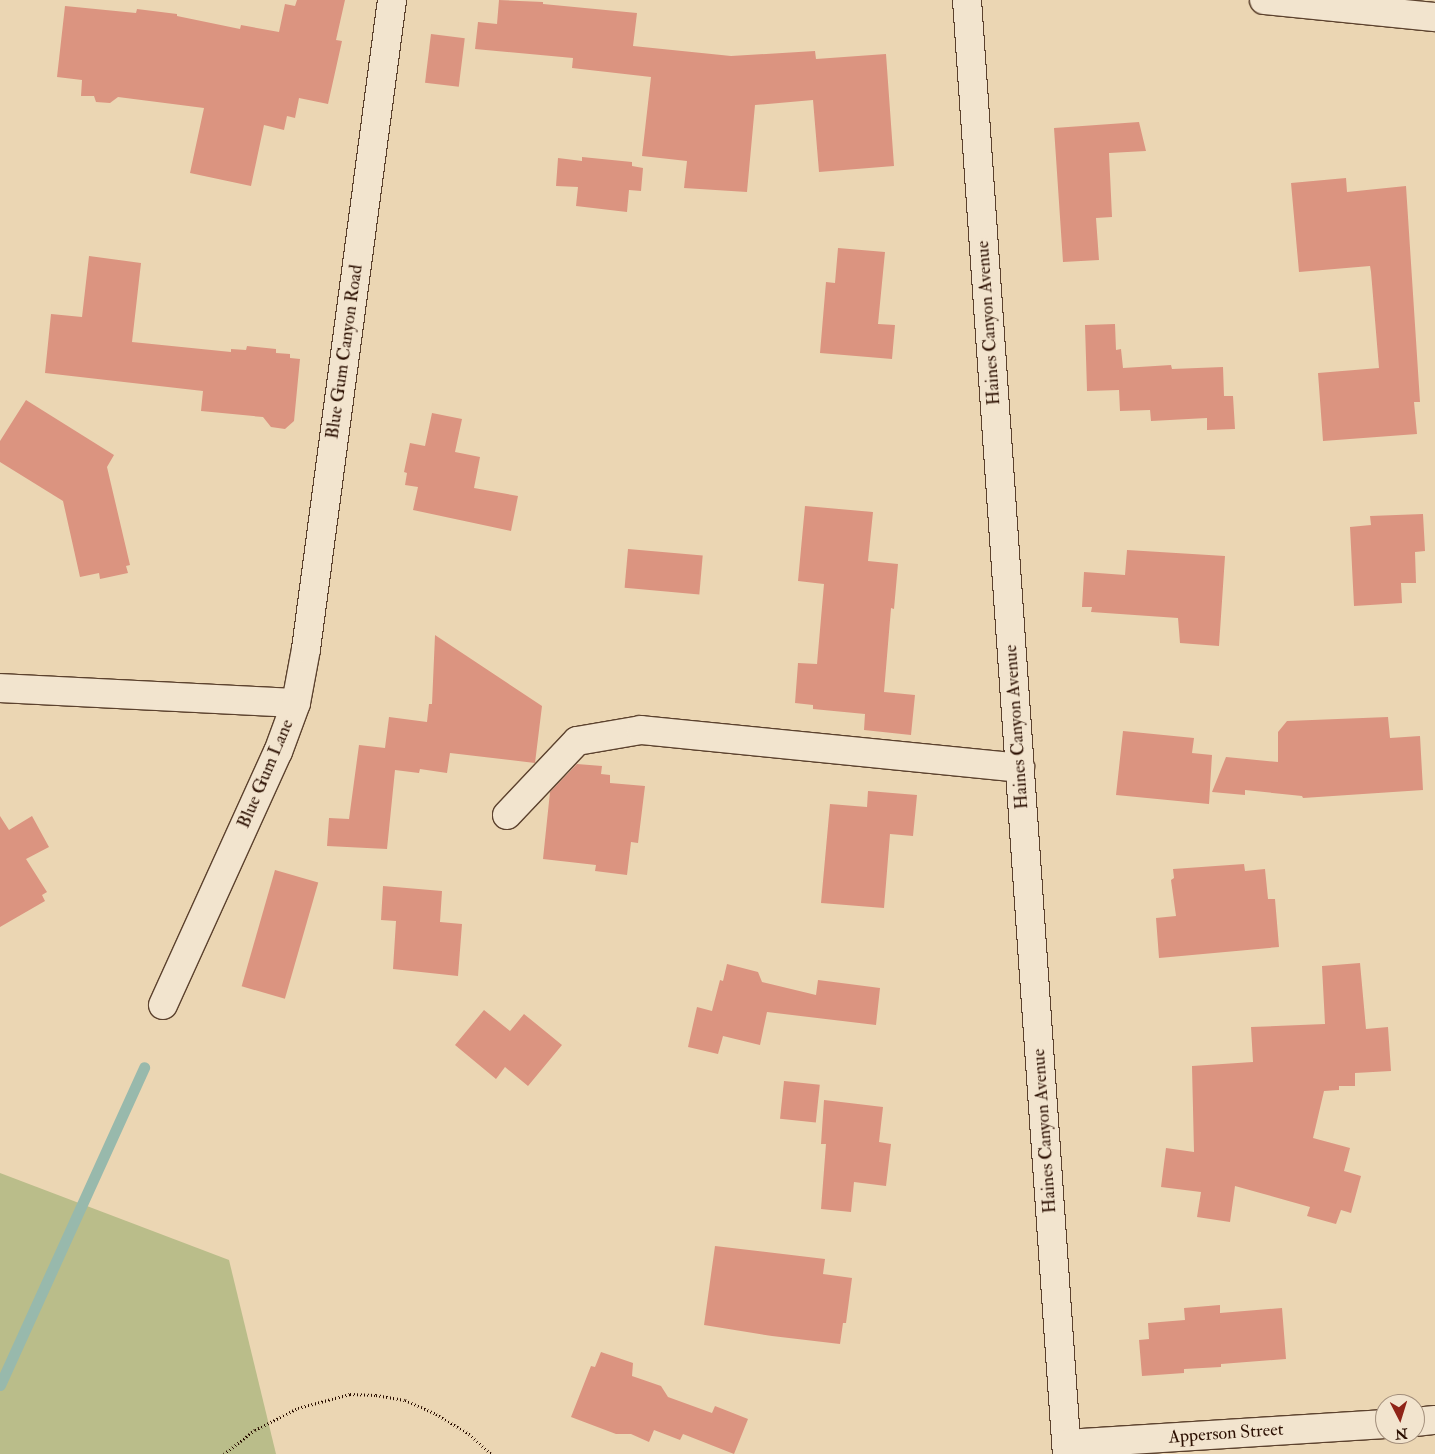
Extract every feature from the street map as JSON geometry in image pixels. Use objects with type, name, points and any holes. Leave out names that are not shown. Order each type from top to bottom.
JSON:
[{"type":"street","name":"Blue Gum Canyon Road","points":[[296,703],[307,640],[392,0]]},
{"type":"street","name":"Haines Canyon Avenue","points":[[967,0],[1067,1449]]},
{"type":"street","points":[[1264,0],[1435,17]]},
{"type":"street","name":"Blue Gum Lane","points":[[0,688],[296,703],[278,752],[163,1005]]},
{"type":"street","points":[[507,814],[577,741],[640,730],[1020,768]]},
{"type":"street","name":"Apperson Street","points":[[1067,1449],[1375,1425]]},
{"type":"path","points":[[224,1454],[255,1430],[298,1408],[350,1394],[376,1394],[404,1400],[436,1414],[469,1434],[491,1454]]},
{"type":"green space","points":[[0,1173],[229,1260],[276,1454],[0,1454]]},
{"type":"building","points":[[297,0],[345,0],[336,40],[342,41],[328,104],[299,98],[295,118],[287,116],[284,130],[264,125],[251,186],[190,173],[204,108],[118,97],[110,103],[96,102],[94,96],[81,96],[82,80],[57,77],[65,6],[136,13],[137,9],[177,14],[177,16],[240,29],[241,25],[279,32],[285,4],[295,6]]},
{"type":"building","points":[[499,0],[543,2],[543,4],[637,13],[633,46],[731,56],[815,51],[816,59],[886,54],[894,166],[819,172],[813,100],[755,105],[747,192],[684,188],[687,161],[642,156],[651,77],[572,68],[573,58],[475,49],[478,22],[497,24]]},
{"type":"building","points":[[431,34],[465,38],[459,87],[425,83]]},
{"type":"building","points":[[1139,122],[1146,151],[1109,153],[1112,217],[1096,218],[1099,260],[1063,262],[1054,128]]},
{"type":"building","points":[[582,157],[632,162],[632,166],[643,168],[641,191],[629,190],[627,212],[576,206],[578,187],[556,186],[558,158],[582,161]]},
{"type":"building","points":[[1346,178],[1347,192],[1406,186],[1420,402],[1414,402],[1417,434],[1323,441],[1318,373],[1379,368],[1371,272],[1370,266],[1299,272],[1291,183]]},
{"type":"building","points":[[838,248],[885,252],[878,324],[895,325],[892,359],[820,353],[826,282],[835,283]]},
{"type":"building","points":[[89,256],[141,263],[132,342],[231,352],[231,349],[246,350],[247,346],[276,349],[276,353],[290,354],[290,358],[300,359],[294,421],[285,429],[271,427],[263,417],[201,411],[203,391],[45,373],[51,314],[82,317]]},
{"type":"building","points":[[1115,324],[1116,350],[1121,349],[1123,368],[1171,365],[1172,369],[1223,367],[1224,396],[1233,396],[1235,429],[1207,430],[1207,418],[1151,421],[1150,410],[1120,411],[1119,390],[1087,391],[1085,325]]},
{"type":"building","points":[[26,400],[114,455],[107,467],[130,565],[126,566],[128,573],[100,579],[99,573],[80,577],[63,501],[0,462],[0,441]]},
{"type":"building","points":[[432,413],[462,419],[455,452],[480,457],[474,488],[518,496],[511,531],[413,510],[418,487],[405,485],[407,473],[404,472],[410,443],[425,446]]},
{"type":"building","points":[[805,506],[873,512],[868,561],[898,564],[894,609],[891,608],[884,692],[915,695],[911,735],[864,730],[865,714],[813,709],[813,705],[795,703],[798,663],[817,664],[824,584],[798,581]]},
{"type":"building","points":[[1423,514],[1425,551],[1415,552],[1416,583],[1401,583],[1402,603],[1354,606],[1350,527],[1371,525],[1370,516]]},
{"type":"building","points":[[628,549],[703,556],[699,594],[625,588]]},
{"type":"building","points":[[1127,550],[1225,556],[1219,646],[1180,643],[1178,618],[1091,612],[1092,607],[1082,607],[1084,572],[1125,575]]},
{"type":"building","points":[[435,635],[542,706],[535,763],[450,753],[447,773],[420,769],[419,773],[395,770],[387,849],[327,846],[329,818],[349,819],[359,745],[385,748],[389,717],[427,722],[429,704],[432,704]]},
{"type":"building","points":[[1388,717],[1390,738],[1420,736],[1423,790],[1303,798],[1302,796],[1245,790],[1245,795],[1212,792],[1226,757],[1278,762],[1278,732],[1287,721]]},
{"type":"building","points":[[1123,731],[1194,738],[1192,753],[1212,755],[1209,804],[1116,795]]},
{"type":"building","points":[[577,764],[602,766],[601,774],[610,775],[610,783],[645,786],[638,843],[631,842],[627,875],[595,871],[596,865],[543,859],[550,792]]},
{"type":"building","points":[[868,791],[917,795],[913,836],[890,834],[884,908],[821,903],[830,804],[867,807]]},
{"type":"building","points":[[0,816],[9,830],[32,816],[49,847],[26,859],[47,892],[42,895],[45,901],[0,927]]},
{"type":"building","points":[[1244,864],[1245,871],[1265,869],[1268,899],[1275,899],[1279,947],[1159,958],[1156,918],[1176,916],[1171,880],[1174,878],[1173,869]]},
{"type":"building","points":[[275,870],[318,882],[285,999],[242,986]]},
{"type":"building","points":[[383,886],[442,891],[440,922],[462,924],[458,976],[393,969],[396,921],[381,920]]},
{"type":"building","points":[[1360,963],[1366,1029],[1388,1027],[1391,1071],[1355,1073],[1355,1086],[1339,1086],[1339,1090],[1324,1091],[1313,1138],[1350,1148],[1344,1171],[1361,1176],[1351,1213],[1341,1210],[1336,1224],[1307,1216],[1310,1207],[1235,1186],[1230,1222],[1197,1217],[1201,1192],[1161,1187],[1166,1148],[1194,1152],[1192,1066],[1253,1062],[1251,1027],[1325,1024],[1322,966]]},
{"type":"building","points":[[727,964],[758,972],[762,982],[816,995],[818,980],[880,988],[876,1025],[767,1012],[760,1045],[723,1036],[718,1054],[688,1047],[697,1007],[712,1011],[720,980],[723,981]]},
{"type":"building","points":[[484,1010],[510,1031],[524,1014],[562,1045],[528,1086],[505,1067],[496,1079],[455,1045]]},
{"type":"building","points":[[784,1081],[820,1085],[816,1123],[780,1119]]},
{"type":"building","points":[[824,1100],[883,1107],[879,1142],[891,1144],[886,1186],[854,1182],[851,1212],[821,1209],[826,1144],[821,1144]]},
{"type":"building","points":[[715,1246],[825,1259],[823,1274],[852,1278],[846,1323],[843,1323],[840,1344],[704,1325]]},
{"type":"building","points":[[1220,1305],[1220,1313],[1282,1308],[1286,1359],[1221,1364],[1221,1367],[1184,1369],[1184,1373],[1142,1376],[1139,1340],[1149,1339],[1148,1323],[1185,1320],[1184,1308]]},
{"type":"building","points":[[601,1352],[633,1363],[632,1376],[661,1386],[668,1397],[712,1413],[715,1406],[748,1419],[734,1454],[683,1434],[680,1440],[654,1430],[649,1442],[631,1434],[616,1434],[571,1417],[591,1366],[595,1367]]},
{"type":"waterway","points":[[0,1385],[144,1067]]}]
